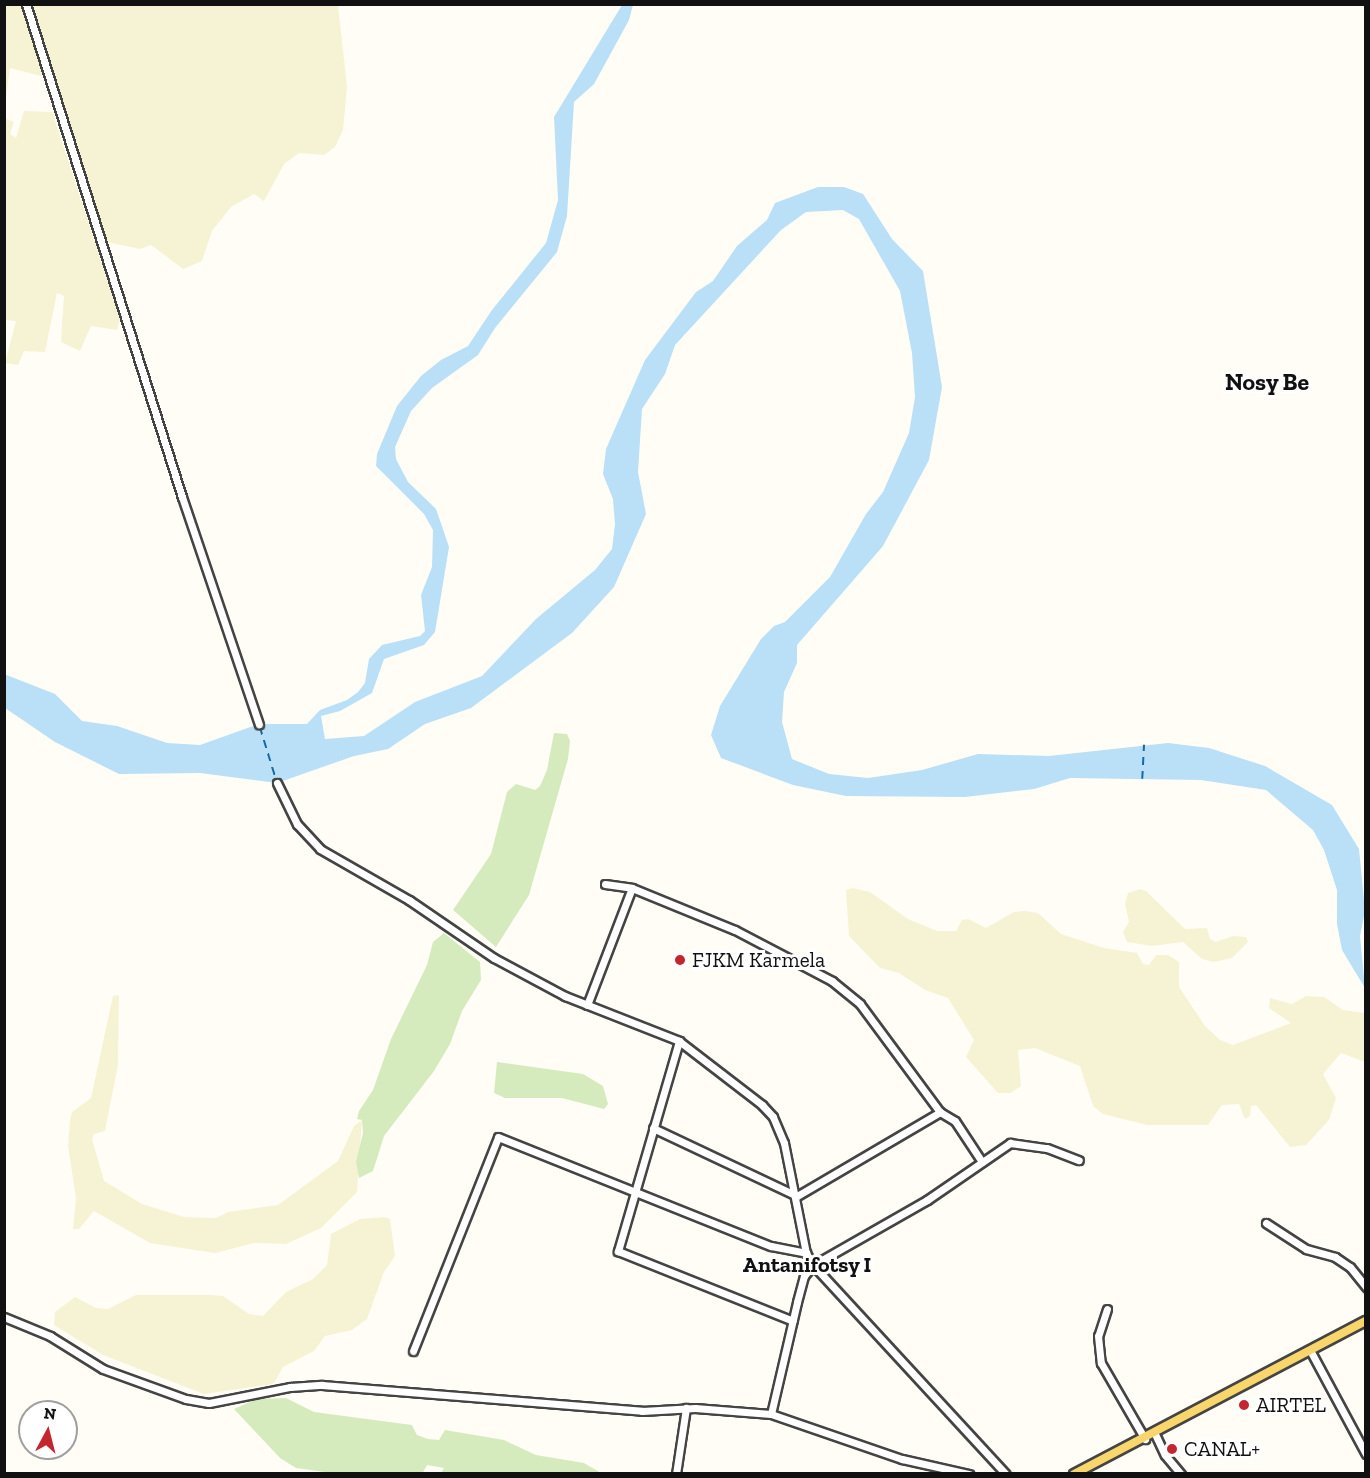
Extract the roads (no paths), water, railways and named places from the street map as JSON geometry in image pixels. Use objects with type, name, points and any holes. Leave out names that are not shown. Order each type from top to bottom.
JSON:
[{"type":"main road","points":[[1074,1473],[1155,1434],[1365,1321]]},
{"type":"street","points":[[26,4],[182,497],[259,724]]},
{"type":"street","points":[[278,783],[297,824],[320,849],[435,915],[494,958],[587,1005],[679,1041],[773,1117],[784,1143],[797,1196],[806,1252],[813,1265],[1006,1473]]},
{"type":"street","points":[[605,884],[632,888],[735,930],[832,981],[867,1013],[940,1112],[955,1121],[982,1162]]},
{"type":"street","points":[[587,1005],[632,888]]},
{"type":"street","points":[[679,1041],[633,1191],[618,1251],[793,1321]]},
{"type":"street","points":[[797,1196],[940,1112]]},
{"type":"street","points":[[653,1128],[797,1196]]},
{"type":"street","points":[[413,1351],[498,1137],[771,1246],[806,1252]]},
{"type":"street","points":[[771,1414],[804,1276],[813,1265],[927,1200],[1010,1143],[1047,1148],[1079,1160]]},
{"type":"street","points":[[1266,1223],[1306,1249],[1335,1257],[1350,1267],[1365,1287]]},
{"type":"street","points":[[1107,1309],[1098,1336],[1101,1363],[1145,1439]]},
{"type":"street","points":[[4,1317],[50,1336],[103,1368],[186,1399],[209,1403],[290,1387],[322,1385],[633,1410],[686,1408],[771,1414],[902,1459],[969,1473]]},
{"type":"street","points":[[1311,1352],[1365,1454]]},
{"type":"street","points":[[675,1473],[686,1408]]},
{"type":"street","points":[[1155,1434],[1165,1455],[1181,1473]]},
{"type":"water","points":[[622,5],[633,5],[629,20],[594,84],[574,102],[567,216],[557,252],[495,328],[478,355],[432,388],[411,411],[395,447],[396,459],[408,482],[436,509],[449,547],[435,632],[424,645],[384,659],[372,693],[340,711],[321,716],[325,739],[364,736],[415,702],[482,676],[536,619],[595,570],[612,549],[615,524],[613,499],[603,474],[606,449],[645,360],[696,292],[713,281],[737,246],[767,220],[775,203],[818,187],[844,187],[863,194],[892,239],[923,271],[942,387],[929,460],[883,546],[797,645],[797,663],[784,692],[782,722],[792,759],[829,774],[868,778],[922,770],[978,754],[1049,756],[1168,743],[1209,748],[1265,766],[1332,805],[1359,849],[1365,911],[1360,936],[1365,988],[1342,950],[1337,924],[1337,890],[1324,850],[1313,830],[1266,790],[1201,780],[1070,778],[1034,789],[965,797],[846,796],[793,785],[721,758],[711,735],[720,706],[761,639],[774,626],[785,622],[830,577],[866,514],[883,492],[909,433],[915,397],[912,353],[900,291],[859,219],[843,210],[806,212],[781,230],[675,345],[665,374],[642,409],[638,472],[646,514],[614,587],[572,633],[471,708],[425,724],[388,749],[354,756],[277,783],[200,773],[119,774],[55,742],[5,708],[4,674],[55,694],[82,721],[117,726],[167,743],[200,745],[259,724],[307,724],[320,710],[347,700],[358,692],[365,683],[369,659],[382,645],[420,636],[425,631],[421,595],[432,567],[433,530],[424,514],[376,466],[377,454],[397,406],[421,376],[441,360],[468,346],[492,310],[546,243],[558,200],[554,117]]},
{"type":"place","name":"FJKM Karmela","points":[[680,960]]},
{"type":"place","name":"AIRTEL","points":[[1244,1405]]},
{"type":"place","name":"CANAL+","points":[[1172,1449]]},
{"type":"district","name":"Nosy Be","points":[[1267,382]]},
{"type":"district","name":"Antanifotsy I","points":[[807,1265]]}]
